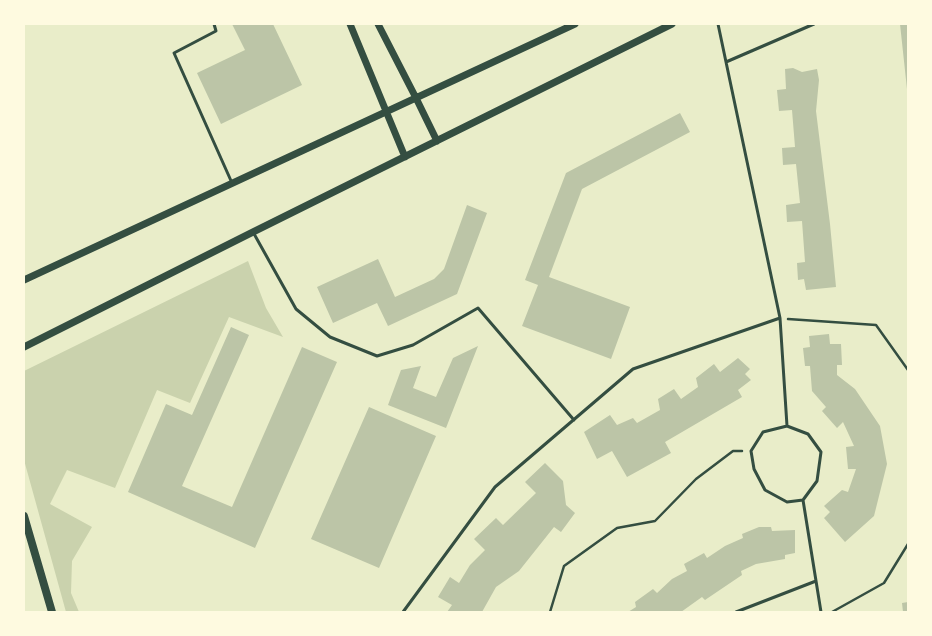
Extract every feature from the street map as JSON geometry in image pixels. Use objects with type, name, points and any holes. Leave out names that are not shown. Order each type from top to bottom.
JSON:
[{"type":"main road","points":[[24,516],[52,612]]},
{"type":"street","points":[[350,24],[405,157]]},
{"type":"street","points":[[378,24],[437,141]]},
{"type":"street","points":[[24,280],[574,24]]},
{"type":"street","points":[[24,347],[672,24]]},
{"type":"lane","points":[[214,24],[216,31],[174,53],[232,183]]},
{"type":"lane","points":[[718,24],[780,318],[787,426]]},
{"type":"lane","points":[[726,62],[814,24]]},
{"type":"lane","points":[[253,232],[296,309],[330,337],[377,356],[413,345],[478,308],[574,420]]},
{"type":"lane","points":[[403,612],[495,487],[633,369],[780,318]]},
{"type":"lane","points":[[787,426],[808,434],[821,452],[817,482],[803,500],[787,502],[765,490],[754,469],[751,451],[763,432],[787,426]]},
{"type":"lane","points":[[803,500],[821,612]]},
{"type":"lane","points":[[736,612],[816,581]]},
{"type":"path","points":[[780,318],[876,325],[908,370]]},
{"type":"path","points":[[550,612],[564,566],[617,528],[655,521],[696,479],[733,451],[751,451]]},
{"type":"path","points":[[832,612],[884,583],[908,544]]},
{"type":"green space","points":[[248,261],[266,308],[283,337],[229,317],[190,403],[157,390],[115,488],[67,470],[50,504],[92,527],[72,561],[71,593],[79,612],[66,612],[24,460],[24,371]]},
{"type":"building","points":[[232,24],[273,24],[302,85],[221,124],[197,73],[245,50]]},
{"type":"building","points":[[900,24],[908,24],[908,89],[907,89]]},
{"type":"building","points":[[793,68],[802,72],[817,69],[819,80],[816,111],[836,287],[806,290],[804,279],[798,280],[797,263],[805,262],[802,221],[787,222],[786,205],[800,203],[796,164],[783,165],[782,148],[795,147],[792,110],[779,111],[777,90],[786,89],[785,69]]},
{"type":"building","points":[[680,113],[690,132],[582,189],[549,277],[630,307],[611,359],[522,326],[538,285],[525,280],[566,173]]},
{"type":"building","points":[[467,205],[487,213],[457,294],[388,326],[377,303],[333,323],[317,287],[378,259],[395,297],[434,279],[444,269]]},
{"type":"building","points":[[231,327],[249,335],[182,486],[232,507],[302,347],[337,362],[255,548],[128,492],[166,404],[192,415]]},
{"type":"building","points":[[829,334],[830,344],[841,344],[842,365],[837,365],[837,375],[855,389],[880,426],[887,464],[874,516],[845,542],[824,518],[830,512],[824,506],[842,490],[848,492],[856,469],[848,469],[846,447],[854,446],[843,422],[837,428],[822,411],[826,407],[812,391],[810,366],[805,366],[803,348],[810,347],[809,336]]},
{"type":"building","points":[[478,346],[446,428],[388,405],[401,370],[421,366],[413,388],[436,397],[453,358]]},
{"type":"building","points":[[738,358],[750,369],[745,374],[751,380],[738,390],[742,397],[665,442],[671,453],[627,477],[612,451],[597,459],[584,432],[610,415],[617,425],[633,418],[637,423],[660,410],[658,399],[674,389],[681,399],[698,387],[696,378],[714,364],[720,372]]},
{"type":"building","points":[[369,407],[436,436],[379,568],[311,539]]},
{"type":"building","points":[[545,463],[563,481],[566,505],[575,513],[561,532],[554,527],[519,571],[496,587],[482,612],[447,612],[452,605],[438,597],[450,577],[459,583],[470,565],[485,550],[474,539],[496,518],[503,525],[536,493],[525,482]]},
{"type":"building","points":[[759,527],[771,527],[772,531],[795,530],[795,553],[785,555],[785,559],[756,564],[741,571],[742,575],[705,600],[702,597],[681,612],[628,612],[636,607],[635,602],[653,589],[657,593],[672,579],[687,571],[684,564],[704,553],[707,558],[725,546],[743,538],[742,534]]},
{"type":"building","points":[[908,602],[908,612],[903,612],[902,603]]}]
